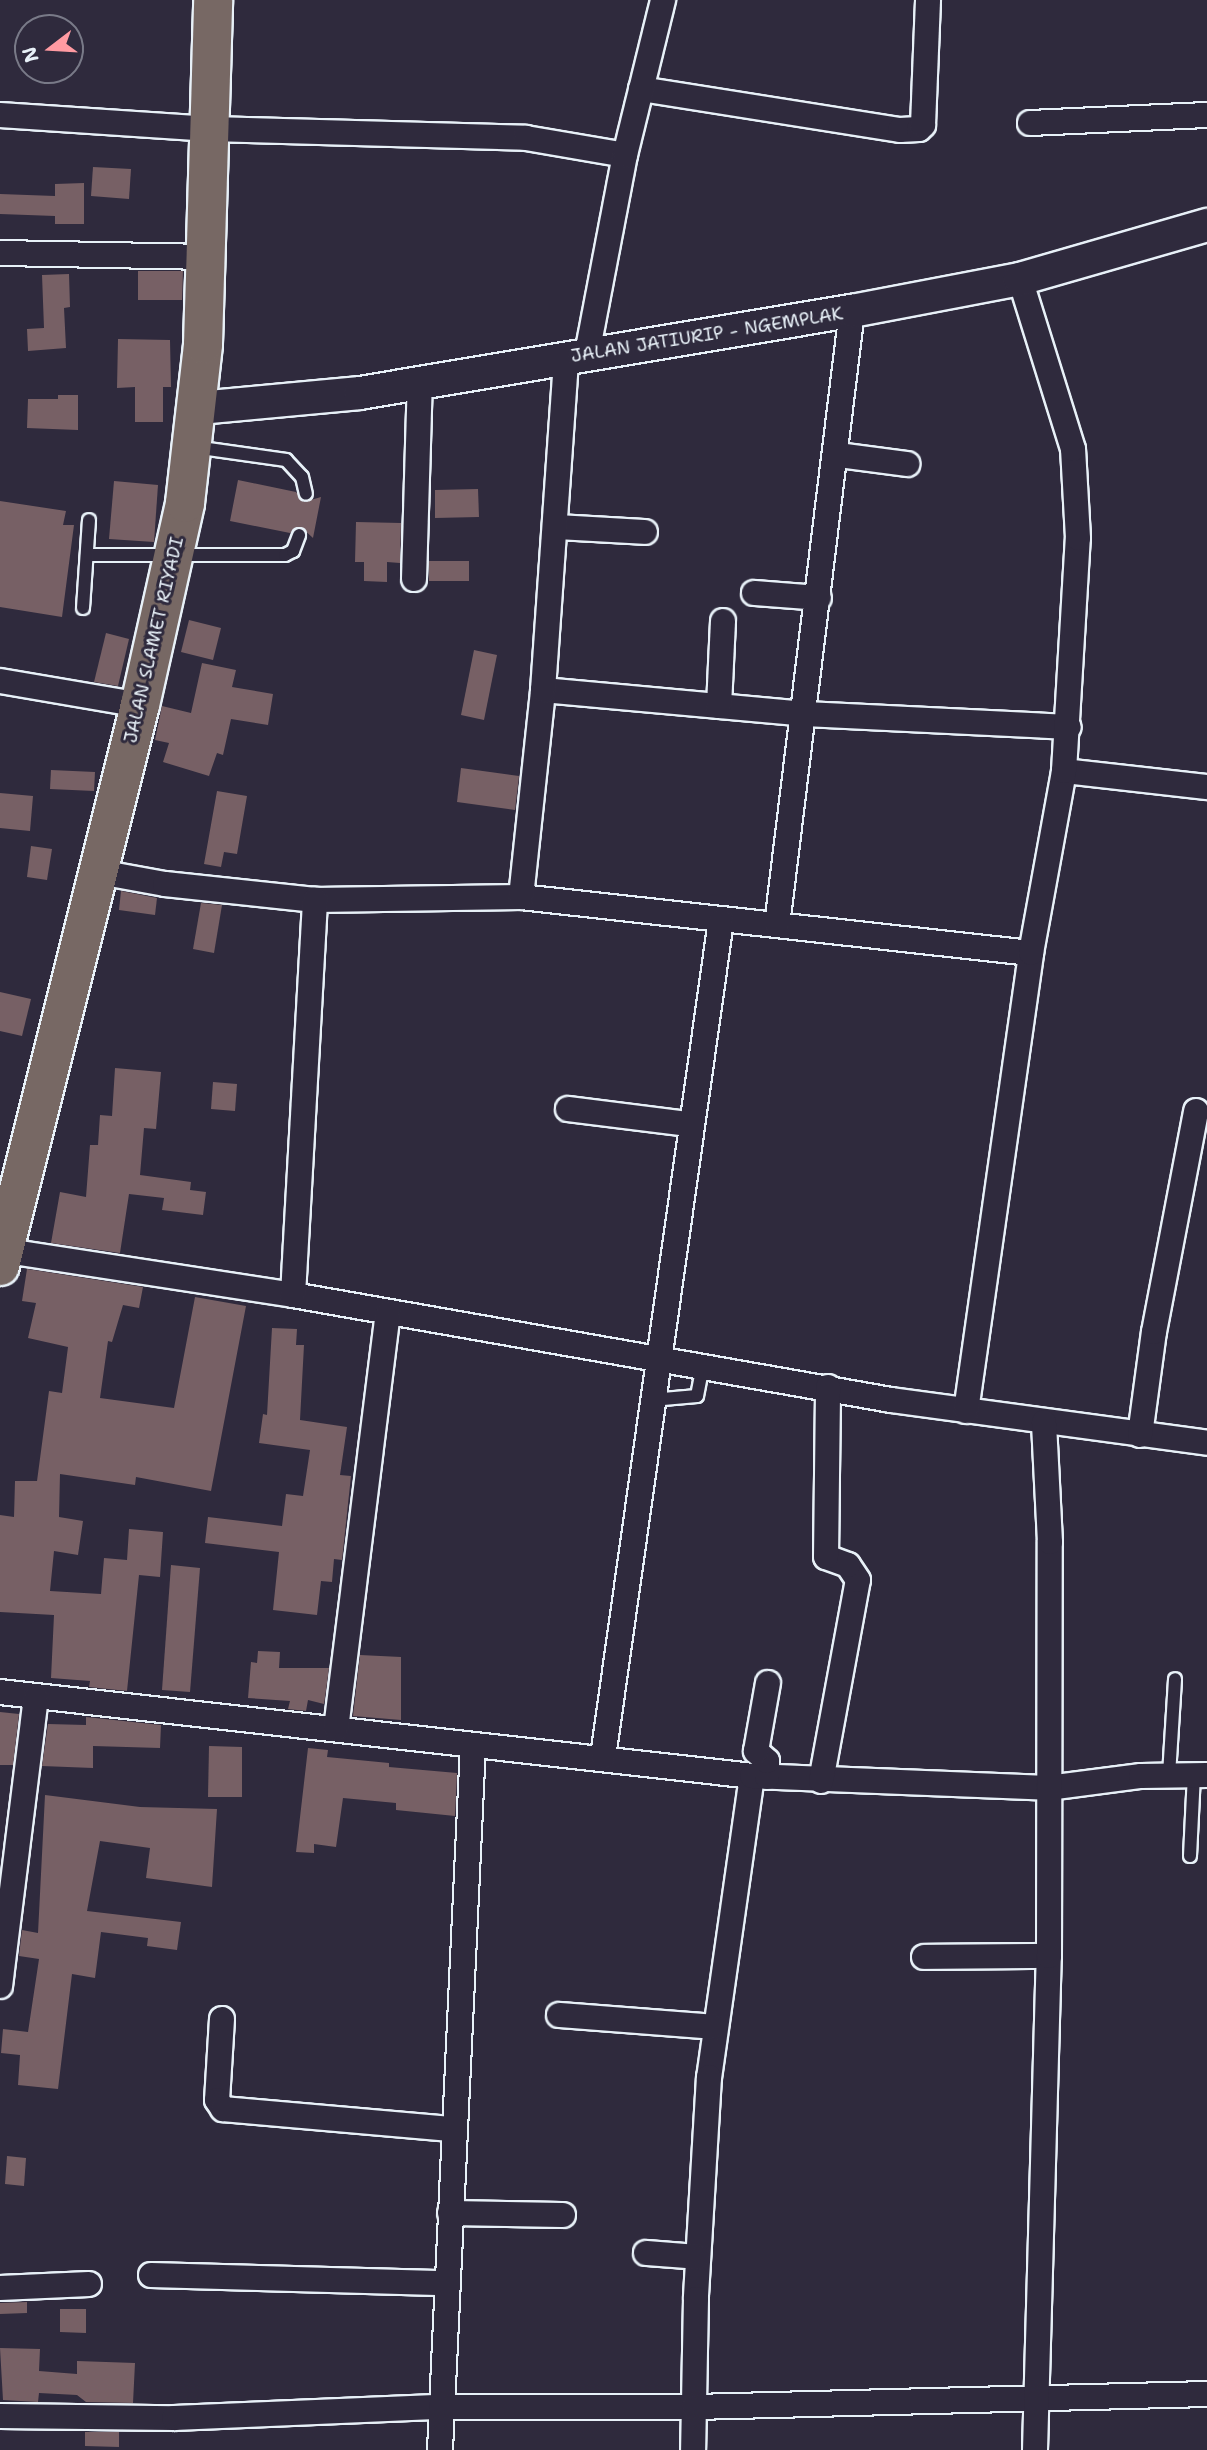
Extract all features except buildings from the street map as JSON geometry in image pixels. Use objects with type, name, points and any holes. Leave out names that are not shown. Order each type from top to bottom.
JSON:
[{"type":"main road","name":"JALAN SLAMET RIYADI","points":[[1,1256],[140,705],[175,553],[194,447],[199,408],[207,257],[213,0]]},
{"type":"street","points":[[521,897],[543,690],[556,527],[577,356],[663,0]]},
{"type":"street","points":[[641,89],[911,131],[923,125],[928,0]]},
{"type":"street","points":[[0,115],[211,130],[526,138],[625,155]]},
{"type":"street","points":[[1030,123],[1207,115]]},
{"type":"street","name":"JALAN JATIURIP - NGEMPLAK","points":[[199,408],[359,393],[852,311],[1020,279],[1207,225]]},
{"type":"street","points":[[0,253],[207,257]]},
{"type":"street","points":[[966,1410],[1031,953],[1064,771],[1069,727],[1077,475],[1066,419],[1020,279]]},
{"type":"street","points":[[777,925],[838,455],[852,311]]},
{"type":"street","points":[[414,579],[420,382]]},
{"type":"street","points":[[838,455],[907,464]]},
{"type":"street","points":[[556,527],[645,532]]},
{"type":"street","points":[[754,593],[819,598]]},
{"type":"street","points":[[719,706],[723,621]]},
{"type":"street","points":[[0,681],[140,705]]},
{"type":"street","points":[[543,690],[806,714],[1069,727]]},
{"type":"street","points":[[1064,771],[1207,786]]},
{"type":"street","points":[[100,872],[165,884],[315,900],[521,897],[1031,953]]},
{"type":"street","points":[[293,1295],[315,900]]},
{"type":"street","points":[[603,1757],[689,1124],[721,921]]},
{"type":"street","points":[[568,1109],[689,1124]]},
{"type":"street","points":[[1140,1435],[1154,1332],[1196,1111]]},
{"type":"street","points":[[1,1256],[293,1295],[966,1410],[1207,1443]]},
{"type":"street","points":[[336,1729],[388,1313]]},
{"type":"street","points":[[821,1781],[858,1580],[848,1565],[826,1557],[828,1387]]},
{"type":"street","points":[[1035,2450],[1033,2398],[1049,1956],[1050,1542],[1044,1422]]},
{"type":"street","points":[[693,2450],[698,2257],[714,2027],[760,1777],[767,1761],[756,1751],[768,1683]]},
{"type":"street","points":[[0,1692],[473,1746],[603,1757],[760,1777],[1048,1788],[1169,1774],[1201,1774]]},
{"type":"street","points":[[0,1986],[36,1696]]},
{"type":"street","points":[[440,2450],[473,1746]]},
{"type":"street","points":[[924,1957],[1049,1956]]},
{"type":"street","points":[[559,2015],[714,2027]]},
{"type":"street","points":[[222,2019],[217,2100],[223,2109],[453,2129]]},
{"type":"street","points":[[450,2213],[564,2215]]},
{"type":"street","points":[[646,2253],[698,2257]]},
{"type":"street","points":[[151,2275],[446,2283]]},
{"type":"street","points":[[0,2288],[89,2284]]},
{"type":"street","points":[[0,2416],[174,2418],[441,2407],[694,2407],[1207,2394]]},
{"type":"lane","points":[[194,447],[286,460],[302,477],[306,494]]},
{"type":"lane","points":[[83,608],[89,520]]},
{"type":"lane","points":[[88,555],[285,555],[293,551],[299,535]]},
{"type":"lane","points":[[652,1400],[697,1396],[703,1365]]},
{"type":"lane","points":[[1169,1774],[1175,1679]]},
{"type":"lane","points":[[1190,1856],[1201,1774]]}]
